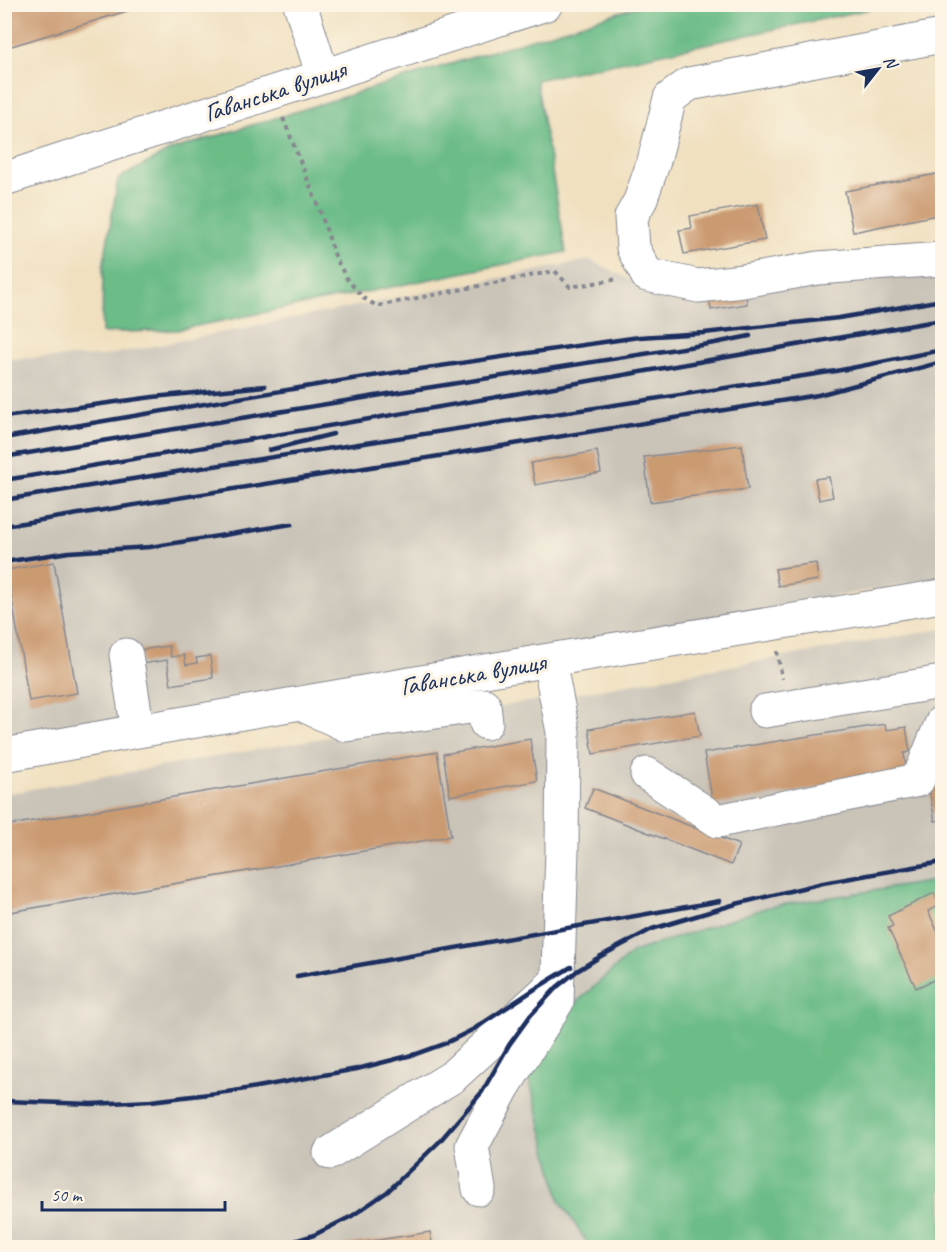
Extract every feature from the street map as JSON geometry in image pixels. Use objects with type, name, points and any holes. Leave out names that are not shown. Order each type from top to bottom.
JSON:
[{"type":"street","points":[[300,4],[323,76]]},
{"type":"street","name":"Гаванська вулиця","points":[[4,179],[546,4]]},
{"type":"street","points":[[942,36],[689,84],[670,98],[654,161],[640,201],[631,217],[633,248],[647,275],[698,286],[818,268],[942,259]]},
{"type":"street","name":"Гаванська вулиця","points":[[4,755],[549,660],[942,596]]},
{"type":"street","points":[[126,655],[138,730]]},
{"type":"street","points":[[479,1189],[472,1146],[503,1088],[556,1002],[562,850],[563,732],[549,660]]},
{"type":"street","points":[[765,711],[942,682]]},
{"type":"street","points":[[300,704],[346,725],[484,705],[486,723]]},
{"type":"street","points":[[647,774],[718,821],[918,780],[942,722]]},
{"type":"street","points":[[330,1153],[452,1077],[557,981]]},
{"type":"path","points":[[280,109],[336,259],[347,279],[363,298],[377,306],[555,271],[570,287],[647,275]]},
{"type":"path","points":[[780,666],[781,676]]},
{"type":"shaded area","points":[[590,260],[669,299],[820,274],[942,262],[942,578],[5,741],[5,359],[103,356]]},
{"type":"shaded area","points":[[942,629],[942,1247],[5,1247],[4,794]]},
{"type":"green space","points":[[642,5],[889,5],[536,80],[566,252],[177,330],[102,333],[103,268],[118,179],[171,150]]},
{"type":"green space","points":[[942,880],[942,1247],[590,1247],[560,1201],[529,1078],[569,1009],[633,952],[768,907]]},
{"type":"building","points":[[4,4],[147,4],[147,5],[5,48]]},
{"type":"building","points":[[937,174],[942,214],[853,232],[845,191]]},
{"type":"building","points":[[758,204],[765,240],[684,254],[679,230],[692,228],[690,216]]},
{"type":"building","points":[[745,290],[747,304],[711,310],[709,295]]},
{"type":"building","points":[[742,445],[748,489],[650,502],[644,457]]},
{"type":"building","points":[[597,451],[601,473],[535,485],[531,463]]},
{"type":"building","points":[[829,477],[833,497],[819,500],[815,479]]},
{"type":"building","points":[[54,562],[77,693],[29,701],[7,570]]},
{"type":"building","points":[[816,563],[818,580],[778,586],[775,569]]},
{"type":"building","points":[[169,646],[171,657],[184,655],[186,665],[197,663],[196,658],[210,656],[213,678],[171,685],[167,660],[142,664],[140,650]]},
{"type":"building","points":[[695,711],[700,736],[593,754],[589,729]]},
{"type":"building","points":[[885,724],[886,730],[906,727],[910,752],[904,753],[907,774],[713,805],[704,753]]},
{"type":"building","points":[[530,739],[537,781],[450,796],[443,754]]},
{"type":"building","points":[[437,752],[451,836],[4,913],[4,826]]},
{"type":"building","points":[[942,781],[942,820],[935,821],[928,784]]},
{"type":"building","points":[[593,788],[739,845],[731,865],[585,808]]},
{"type":"building","points":[[934,893],[940,905],[928,911],[942,941],[942,993],[936,979],[916,988],[888,928],[893,926],[888,916]]},
{"type":"building","points":[[430,1232],[433,1248],[339,1248],[339,1246]]},
{"type":"railway","points":[[4,438],[352,379],[576,346],[639,337],[704,333],[839,318],[942,300]]},
{"type":"railway","points":[[4,480],[942,320]]},
{"type":"railway","points":[[4,457],[750,336]]},
{"type":"railway","points":[[4,500],[836,371],[942,350]]},
{"type":"railway","points":[[4,526],[818,395],[942,362]]},
{"type":"railway","points":[[4,417],[153,397],[265,386]]},
{"type":"railway","points":[[269,450],[333,434]]},
{"type":"railway","points":[[4,562],[69,552],[150,547],[292,524]]},
{"type":"railway","points":[[272,1248],[314,1235],[352,1216],[387,1192],[439,1142],[482,1092],[509,1045],[530,1016],[557,987],[601,956],[652,929],[736,904],[823,883],[942,862]]},
{"type":"railway","points":[[297,976],[720,901]]},
{"type":"railway","points":[[4,1101],[92,1104],[151,1101],[234,1091],[357,1069],[416,1054],[444,1044],[474,1029],[571,967]]}]
